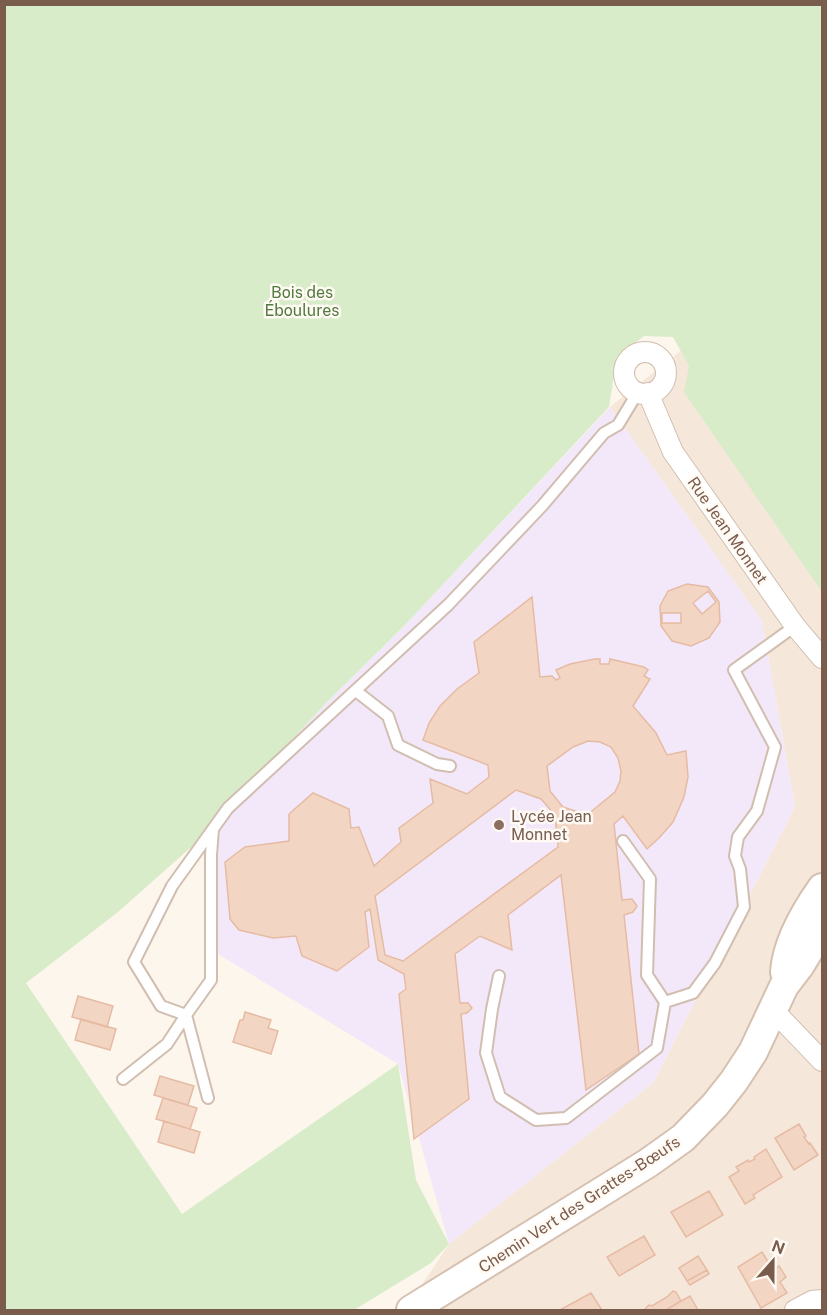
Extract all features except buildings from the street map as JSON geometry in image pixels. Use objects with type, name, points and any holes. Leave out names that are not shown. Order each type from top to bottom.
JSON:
[{"type":"main road","name":"Chemin Vert des Grattes-Bœufs","points":[[779,998],[786,959],[796,931],[822,888]]},
{"type":"main road","name":"Chemin Vert des Grattes-Bœufs","points":[[411,1311],[648,1163],[683,1138],[715,1105],[734,1081],[753,1052],[779,998],[822,928]]},
{"type":"street","name":"Rue Jean Monnet","points":[[643,393],[672,452],[795,626],[822,658]]},
{"type":"street","points":[[779,998],[822,1061]]},
{"type":"street","points":[[795,1311],[813,1301],[822,1300]]},
{"type":"lane","points":[[186,1015],[161,1006],[134,962],[172,886],[228,808],[448,605],[542,506],[604,433],[618,425],[643,393]]},
{"type":"lane","points":[[665,1002],[693,993],[715,963],[744,907],[740,869],[735,856],[738,837],[757,811],[775,747],[734,670],[795,626]]},
{"type":"lane","points":[[356,691],[388,716],[398,745],[437,764],[450,766]]},
{"type":"lane","points":[[123,1079],[167,1044],[211,980],[213,829]]},
{"type":"lane","points":[[499,976],[486,1053],[500,1097],[536,1120],[566,1118],[657,1048],[665,1002],[647,975],[650,879],[623,840]]},
{"type":"lane","points":[[186,1015],[208,1098]]},
{"type":"shaded area","points":[[822,5],[822,1310],[405,1310],[449,1244],[653,1083],[795,807],[762,621],[610,407],[752,294]]},
{"type":"shaded area","name":"Lycée Jean Monnet","points":[[610,407],[762,621],[795,807],[653,1083],[449,1244],[398,1064],[205,946],[211,856],[198,841],[327,702],[405,625]]},
{"type":"green space","name":"Bois des Éboulures","points":[[5,5],[822,5],[822,592],[684,392],[689,366],[673,337],[644,336],[617,357],[609,407],[405,625],[327,702],[198,841],[118,912],[26,983],[182,1214],[398,1064],[416,1180],[449,1244],[431,1263],[354,1310],[5,1310]]},
{"type":"place","name":"Lycée Jean Monnet","points":[[499,825]]}]
